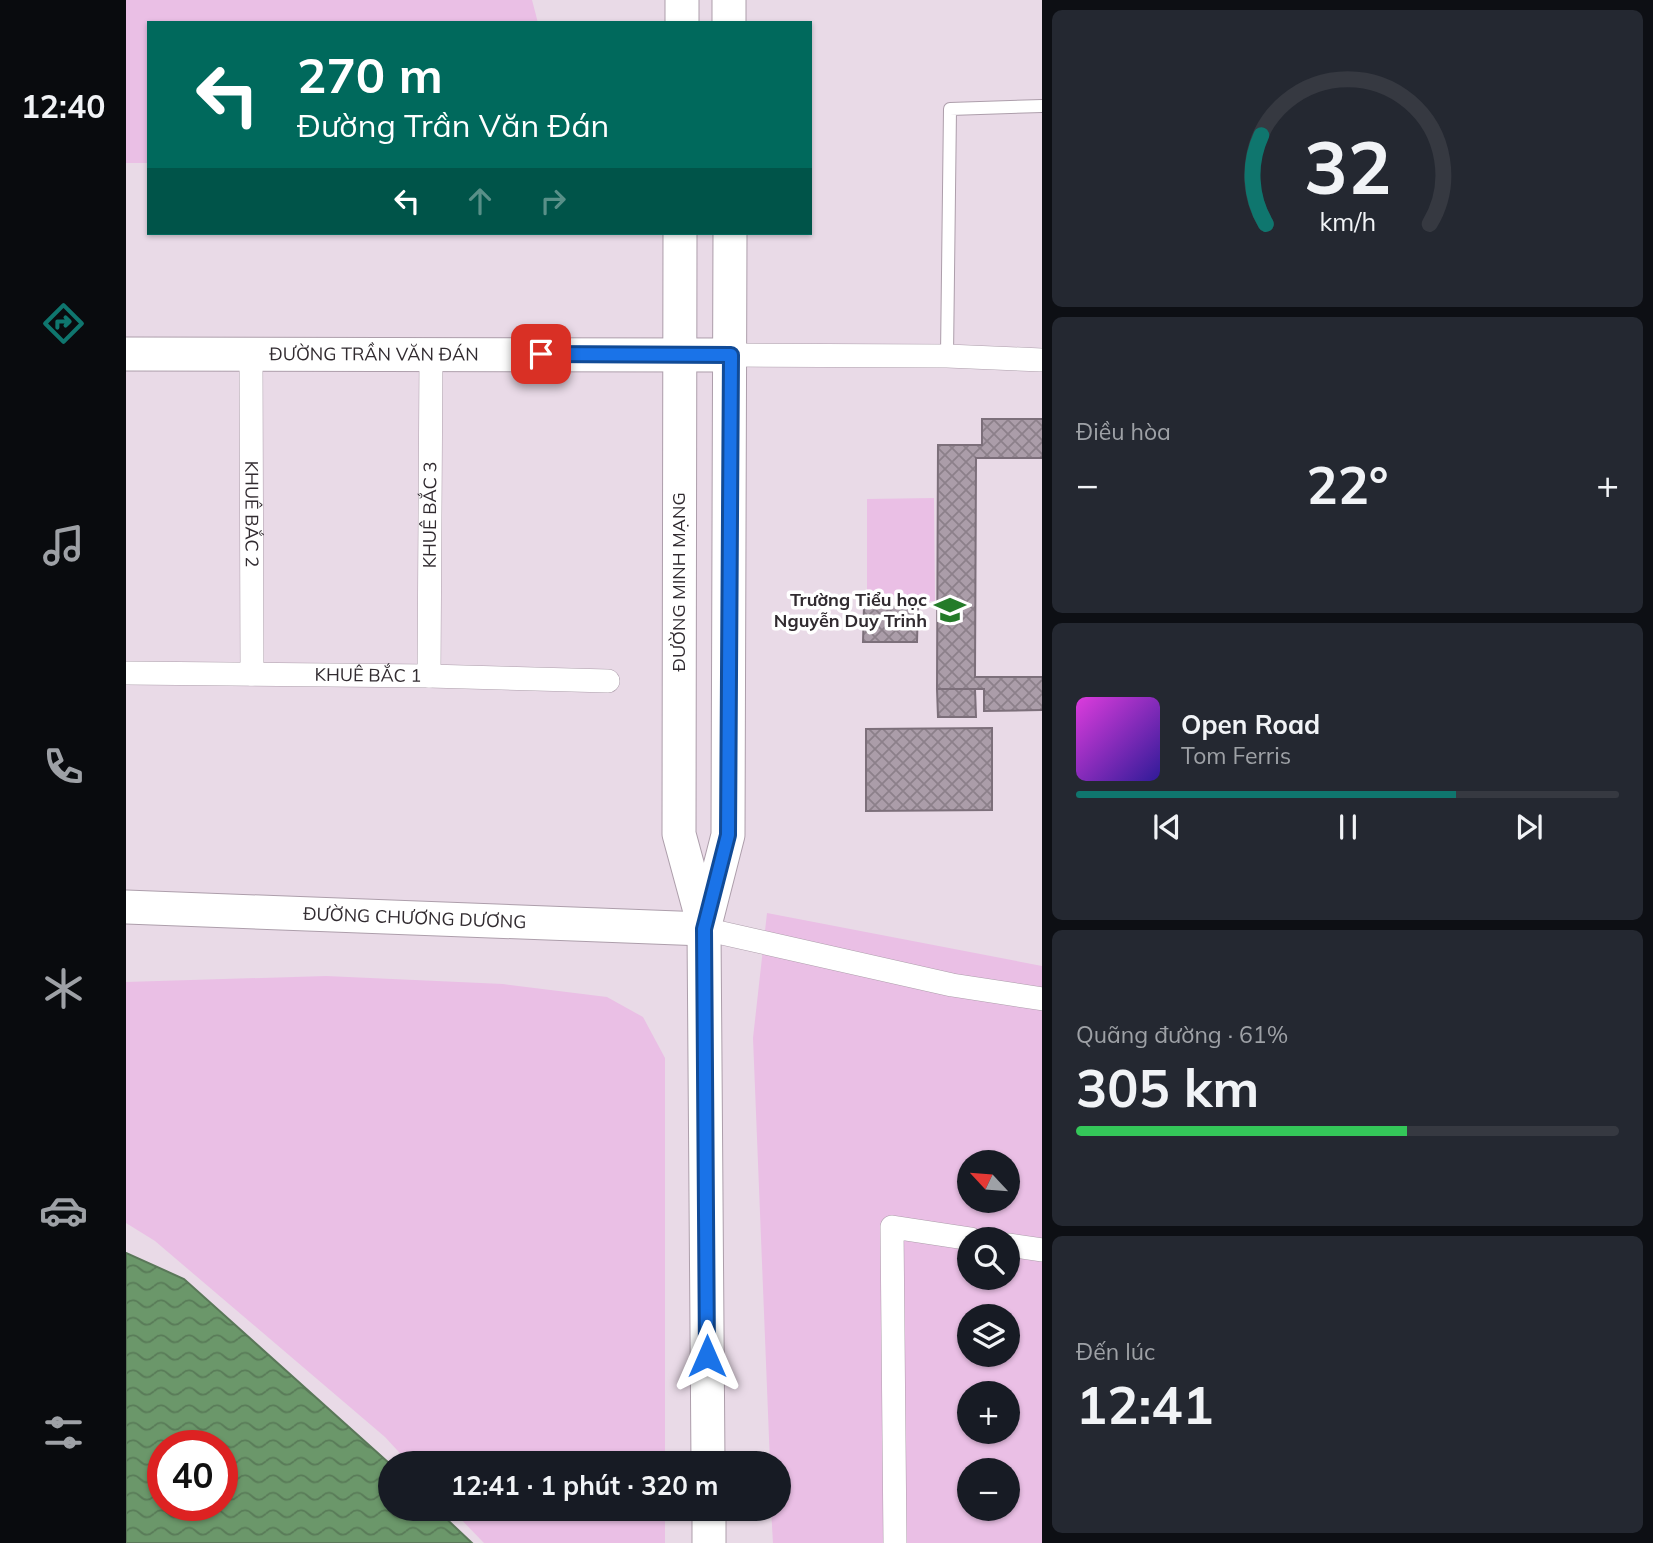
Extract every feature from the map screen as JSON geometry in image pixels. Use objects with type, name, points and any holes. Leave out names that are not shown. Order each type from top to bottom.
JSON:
[{"type":"street","points":[[682,0],[682,21]]},
{"type":"street","points":[[729,0],[729,21]]},
{"type":"street","name":"ĐƯỜNG MINH MẠNG","points":[[680,235],[679,834],[704,929],[708,1451]]},
{"type":"street","name":"ĐƯỜNG MINH MẠNG","points":[[704,929],[728,835],[730,235]]},
{"type":"street","name":"ĐƯỜNG TRẦN VĂN ĐÁN","points":[[126,354],[678,354],[947,356],[1042,360]]},
{"type":"street","name":"KHUÊ BẮC 2","points":[[251,355],[252,674]]},
{"type":"street","name":"KHUÊ BẮC 3","points":[[429,676],[431,355]]},
{"type":"street","name":"KHUÊ BẮC 1","points":[[126,673],[608,681]]},
{"type":"street","name":"ĐƯỜNG CHƯƠNG DƯƠNG","points":[[126,907],[704,929]]},
{"type":"street","points":[[704,929],[953,985],[1042,999]]},
{"type":"street","points":[[895,1543],[891,1227],[957,1237]]},
{"type":"street","points":[[1020,1247],[1042,1250]]},
{"type":"street","points":[[709,1521],[709,1543]]},
{"type":"lane","points":[[947,356],[950,109],[1042,106]]},
{"type":"shaded area","points":[[126,0],[532,0],[537,21],[147,21],[147,163],[126,163]]},
{"type":"shaded area","points":[[934,498],[935,601],[867,602],[867,499]]},
{"type":"shaded area","points":[[767,913],[1042,966],[1042,1543],[773,1543],[772,1521],[791,1521],[791,1451],[770,1451],[753,1038]]},
{"type":"shaded area","points":[[326,976],[503,984],[607,997],[643,1017],[665,1058],[665,1451],[398,1451],[385,1437],[155,1241],[126,1223],[126,982]]},
{"type":"shaded area","points":[[463,1521],[665,1521],[665,1543],[484,1543]]},
{"type":"water","points":[[126,1253],[184,1279],[378,1453],[378,1521],[449,1521],[472,1543],[126,1543]]},
{"type":"building","points":[[982,419],[1042,419],[1042,458],[976,458],[975,677],[1042,677],[1042,710],[984,711],[984,689],[937,689],[938,445],[982,445]]},
{"type":"building","points":[[864,606],[918,607],[917,642],[863,642]]},
{"type":"building","points":[[937,689],[975,689],[976,717],[938,717]]},
{"type":"building","points":[[992,728],[992,810],[866,811],[866,729]]},
{"type":"place","name":"Trường Tiểu học Nguyễn Duy Trinh","points":[[950,610]]},
{"type":"route","points":[[541,354],[731,355],[728,835],[704,929],[707,1356]]}]
